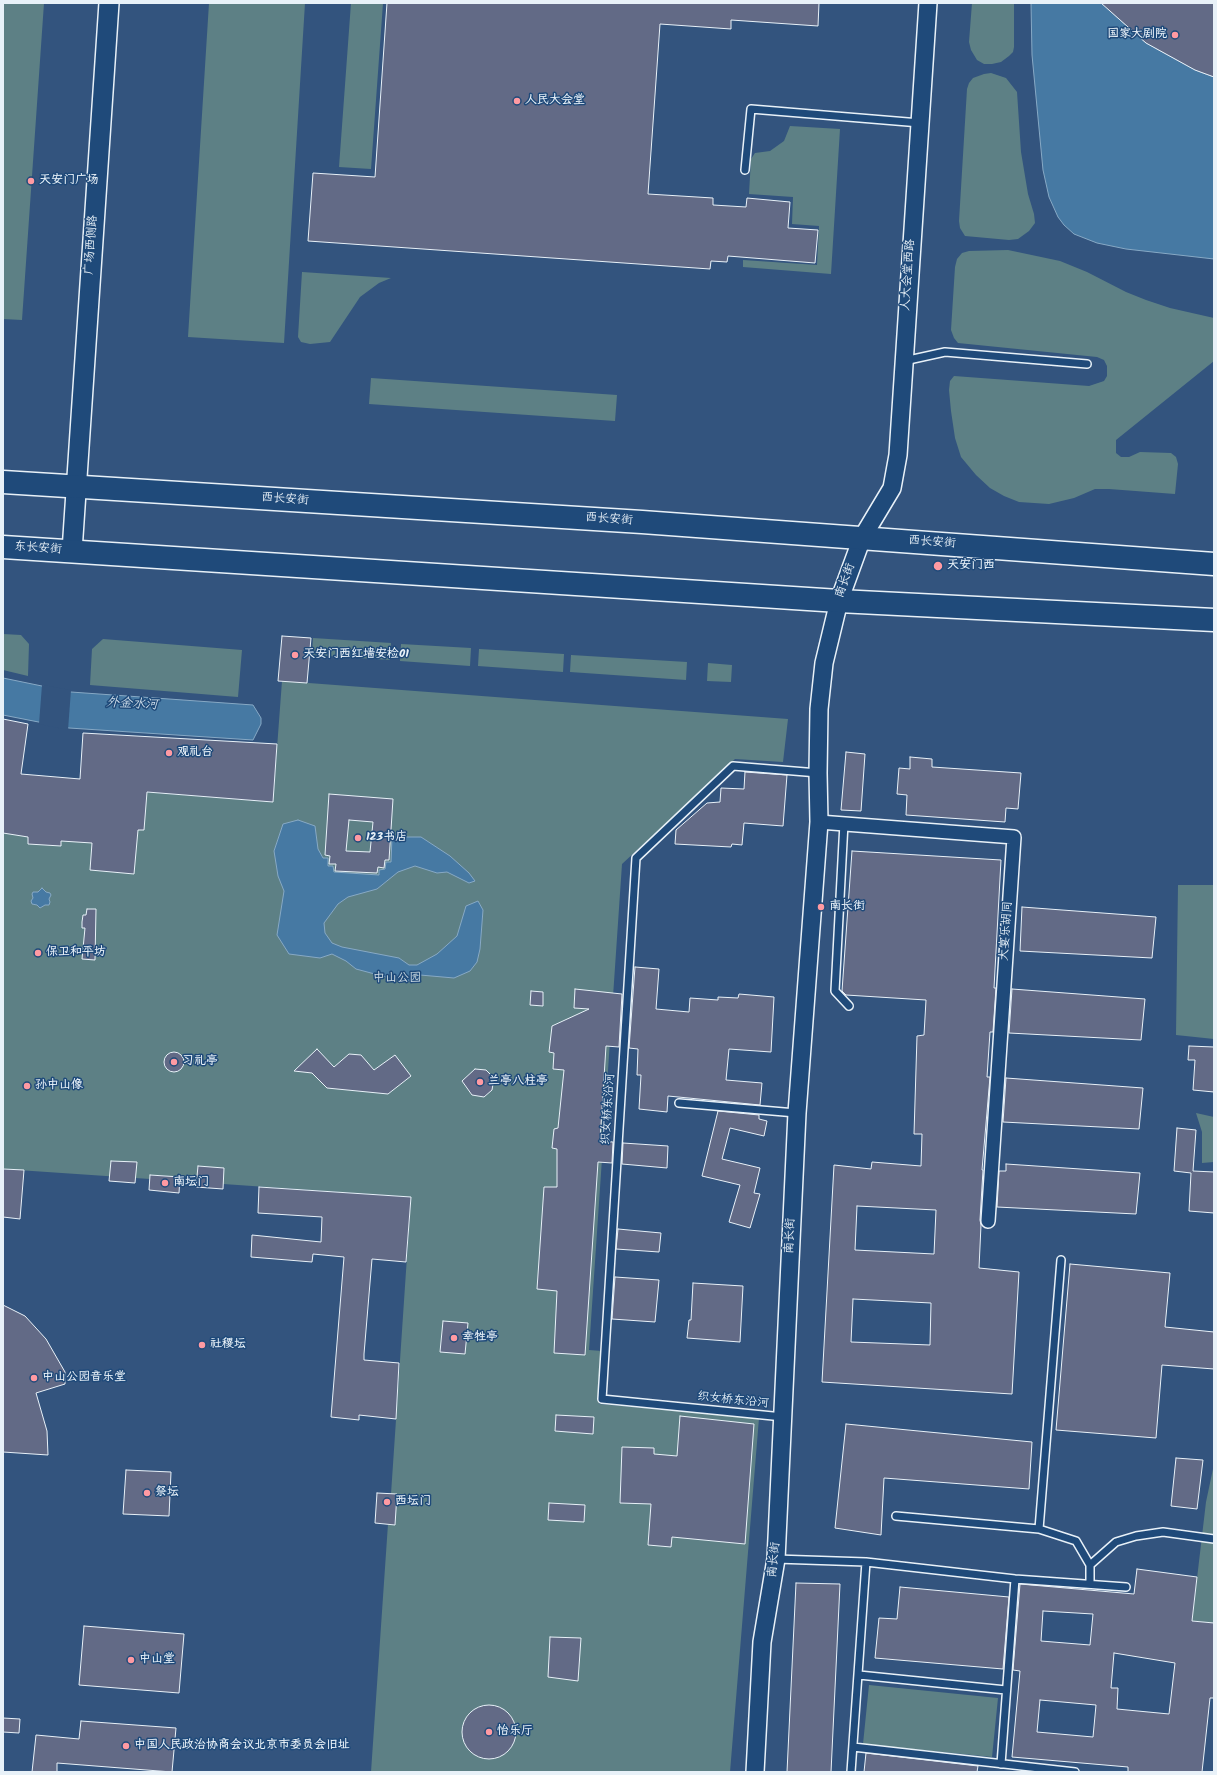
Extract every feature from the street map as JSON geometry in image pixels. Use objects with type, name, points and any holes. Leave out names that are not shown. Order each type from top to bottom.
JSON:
[{"type":"highway","name":"西长安街","points":[[3,482],[642,522],[1214,564]]},
{"type":"highway","name":"东长安街","points":[[3,547],[72,551]]},
{"type":"highway","points":[[72,551],[839,601],[1214,620]]},
{"type":"main road","name":"广场西侧路","points":[[72,551],[108,3]]},
{"type":"street","name":"人大会堂西路","points":[[862,538],[892,488],[898,455],[903,361],[928,3]]},
{"type":"street","name":"南长街","points":[[755,1772],[762,1642],[776,1559],[796,1112],[819,822],[819,709],[824,663],[839,601],[862,538]]},
{"type":"street","name":"大宴乐胡同","points":[[819,822],[1014,837],[988,1221]]},
{"type":"lane","points":[[745,170],[751,109],[920,122]]},
{"type":"lane","points":[[903,361],[945,352],[1087,364]]},
{"type":"lane","name":"织女桥东沿河","points":[[783,1417],[602,1399],[636,858],[733,766],[818,773]]},
{"type":"lane","points":[[844,824],[836,992],[849,1006]]},
{"type":"lane","points":[[679,1103],[796,1112]]},
{"type":"lane","points":[[1039,1530],[1061,1260]]},
{"type":"lane","points":[[896,1516],[1039,1530],[1076,1541],[1090,1565],[1090,1584]]},
{"type":"lane","points":[[1090,1565],[1116,1542],[1136,1536],[1163,1532],[1214,1539]]},
{"type":"lane","points":[[776,1559],[866,1562],[1015,1579],[1126,1587]]},
{"type":"lane","points":[[851,1772],[866,1562]]},
{"type":"lane","points":[[1001,1764],[1015,1579]]},
{"type":"lane","points":[[859,1675],[1006,1690]]},
{"type":"lane","points":[[853,1747],[1075,1772]]},
{"type":"green space","points":[[3,3],[44,3],[22,320],[3,319]]},
{"type":"green space","points":[[209,3],[305,3],[284,343],[188,337]]},
{"type":"green space","points":[[351,3],[383,3],[371,169],[339,167]]},
{"type":"green space","points":[[972,3],[1014,3],[1013,52],[1001,62],[984,64],[977,60],[971,50],[969,42]]},
{"type":"green space","points":[[991,73],[1006,78],[1017,92],[1021,152],[1028,194],[1035,223],[1029,231],[1018,239],[1009,240],[965,236],[960,228],[959,221],[967,89],[973,78]]},
{"type":"green space","points":[[790,126],[840,129],[831,274],[743,267],[743,260],[817,265],[819,226],[792,224],[793,197],[749,194],[751,159],[755,153],[770,151],[784,141]]},
{"type":"green space","points":[[1008,250],[1060,261],[1146,300],[1170,308],[1214,318],[1214,361],[1116,440],[1116,453],[1121,457],[1129,457],[1140,452],[1171,453],[1176,457],[1178,464],[1175,494],[1095,489],[1074,498],[1049,504],[1019,502],[990,488],[976,475],[961,457],[955,438],[949,390],[950,381],[954,376],[1089,386],[1104,381],[1107,376],[1107,366],[1104,360],[1097,357],[958,343],[954,338],[951,330],[955,267],[957,259],[962,253],[969,251]]},
{"type":"green space","points":[[302,272],[391,278],[379,283],[360,297],[330,342],[310,344],[301,342],[298,337]]},
{"type":"green space","points":[[371,378],[617,395],[615,421],[369,404]]},
{"type":"green space","points":[[3,634],[21,635],[29,644],[28,676],[3,670]]},
{"type":"green space","points":[[313,638],[391,643],[390,660],[312,655]]},
{"type":"green space","points":[[103,639],[242,650],[238,697],[90,685],[92,649]]},
{"type":"green space","points":[[401,644],[471,648],[470,666],[400,661]]},
{"type":"green space","points":[[479,649],[564,654],[563,672],[478,666]]},
{"type":"green space","points":[[571,655],[687,662],[686,680],[570,672]]},
{"type":"green space","points":[[708,663],[732,665],[731,682],[707,681]]},
{"type":"green space","name":"中山公园","points":[[282,681],[788,719],[783,762],[735,759],[622,864],[589,1350],[602,1351],[599,1404],[759,1418],[730,1772],[371,1772],[388,1524],[395,1525],[397,1494],[391,1494],[411,1197],[180,1181],[180,1177],[151,1175],[150,1179],[3,1169],[3,781],[273,802]]},
{"type":"green space","points":[[1178,885],[1214,885],[1214,1039],[1176,1035]]},
{"type":"green space","points":[[1196,1113],[1214,1117],[1214,1162],[1202,1163],[1202,1132]]},
{"type":"green space","points":[[1214,1464],[1214,1623],[1192,1621],[1206,1502]]},
{"type":"green space","points":[[869,1685],[998,1698],[992,1757],[863,1744]]},
{"type":"water","points":[[1031,3],[1104,3],[1110,11],[1146,43],[1195,70],[1214,77],[1214,259],[1126,249],[1097,243],[1074,234],[1058,217],[1049,197],[1043,170],[1032,55]]},
{"type":"water","name":"外金水河","points":[[3,678],[71,692],[253,705],[261,718],[261,724],[253,740],[69,728],[3,715]]},
{"type":"water","points":[[298,820],[315,826],[318,849],[323,858],[328,858],[328,866],[333,866],[334,872],[379,875],[379,870],[385,869],[386,862],[391,862],[392,837],[421,837],[450,856],[469,873],[475,881],[469,883],[447,872],[437,873],[415,866],[398,872],[377,889],[348,897],[338,904],[324,923],[325,933],[332,943],[342,947],[399,958],[409,965],[417,965],[437,954],[457,936],[466,906],[478,901],[483,910],[480,949],[477,962],[470,971],[454,978],[420,975],[410,981],[386,977],[356,969],[346,961],[332,954],[320,958],[289,954],[277,935],[284,891],[278,876],[274,851],[283,824]]},
{"type":"water","points":[[42,888],[51,895],[49,905],[45,905],[40,908],[37,905],[32,904],[31,901],[33,898],[33,892],[38,892]]},
{"type":"pier","points":[[42,685],[71,690],[68,730],[39,724]]},
{"type":"building","name":"人民大会堂","points":[[387,3],[819,3],[818,26],[731,20],[731,29],[660,24],[648,194],[713,198],[713,205],[746,207],[747,198],[790,202],[788,228],[818,230],[815,263],[728,256],[727,262],[711,261],[710,269],[308,241],[313,173],[375,177]]},
{"type":"building","name":"国家大剧院","points":[[1101,3],[1214,3],[1214,77],[1195,70],[1146,43]]},
{"type":"building","name":"天安门西红墙安检01","points":[[282,636],[311,638],[307,683],[278,681]]},
{"type":"building","points":[[3,719],[28,724],[21,774],[80,779],[83,733],[277,744],[273,802],[147,792],[144,830],[138,830],[134,874],[90,870],[92,843],[61,841],[61,846],[28,844],[28,837],[3,833]]},
{"type":"building","points":[[846,752],[865,754],[861,811],[841,810]]},
{"type":"building","points":[[910,757],[932,759],[932,767],[1021,773],[1018,809],[1006,808],[1005,822],[906,815],[907,795],[897,794],[899,768],[910,769]]},
{"type":"building","points":[[745,772],[787,775],[783,826],[744,823],[742,845],[732,844],[731,847],[675,844],[676,830],[707,803],[720,802],[721,788],[744,789]]},
{"type":"building","points":[[329,794],[393,799],[389,860],[385,860],[384,868],[378,867],[377,873],[335,871],[336,864],[329,864],[330,856],[325,855]],"holes":[[[349,820],[373,822],[370,852],[346,851]]]},
{"type":"building","points":[[852,851],[1001,860],[994,988],[996,988],[993,1032],[990,1032],[987,1077],[990,1077],[982,1170],[979,1268],[1019,1272],[1012,1394],[822,1382],[834,1165],[871,1169],[872,1162],[921,1166],[922,1134],[914,1134],[917,1036],[924,1035],[926,1000],[846,995],[842,991]],"holes":[[[857,1206],[936,1210],[934,1254],[855,1250]],[[853,1299],[931,1303],[930,1345],[851,1342]]]},
{"type":"building","points":[[1022,907],[1156,917],[1152,958],[1020,951]]},
{"type":"building","points":[[87,909],[96,909],[95,960],[82,959],[85,928],[82,928],[82,922],[83,915],[86,915]]},
{"type":"building","points":[[635,967],[659,969],[656,1009],[689,1012],[690,998],[718,1000],[718,997],[738,998],[739,994],[774,997],[771,1052],[729,1049],[726,1080],[762,1083],[760,1105],[668,1096],[667,1112],[639,1109],[641,1075],[637,1075],[638,1049],[629,1048]]},
{"type":"building","points":[[575,989],[622,994],[619,1047],[606,1046],[600,1141],[613,1142],[612,1163],[598,1162],[585,1355],[554,1353],[557,1291],[537,1289],[544,1187],[557,1187],[557,1149],[552,1148],[554,1129],[558,1128],[564,1070],[553,1069],[554,1053],[549,1052],[552,1026],[589,1009],[574,1008]]},
{"type":"building","points":[[1012,989],[1145,999],[1141,1040],[1009,1033]]},
{"type":"building","points":[[531,991],[543,992],[543,1006],[530,1005]]},
{"type":"building","points":[[1189,1046],[1214,1047],[1214,1092],[1193,1090],[1195,1060],[1188,1060]]},
{"type":"building","points":[[317,1049],[334,1067],[349,1054],[361,1055],[374,1070],[395,1055],[411,1076],[388,1094],[327,1088],[312,1073],[294,1071]]},
{"type":"building","name":"习礼亭","points":[[174,1052],[181,1055],[184,1062],[181,1069],[174,1072],[167,1069],[164,1062],[167,1055]]},
{"type":"building","name":"兰亭八柱亭","points":[[475,1069],[486,1070],[494,1078],[492,1090],[484,1097],[472,1095],[462,1081]]},
{"type":"building","points":[[1006,1078],[1143,1088],[1139,1129],[1003,1122]]},
{"type":"building","points":[[718,1111],[759,1115],[759,1119],[767,1121],[764,1136],[730,1128],[722,1159],[760,1168],[754,1193],[760,1194],[750,1228],[729,1222],[740,1185],[702,1176]]},
{"type":"building","points":[[1177,1128],[1196,1130],[1193,1171],[1214,1172],[1214,1213],[1189,1211],[1191,1173],[1174,1171]]},
{"type":"building","points":[[623,1143],[668,1146],[667,1168],[622,1164]]},
{"type":"building","points":[[111,1161],[137,1162],[135,1183],[109,1181]]},
{"type":"building","points":[[1006,1164],[1140,1173],[1136,1214],[997,1207],[999,1171],[1006,1171]]},
{"type":"building","points":[[198,1166],[224,1168],[223,1189],[196,1187]]},
{"type":"building","points":[[3,1169],[24,1170],[20,1219],[3,1217]]},
{"type":"building","name":"南坛门","points":[[150,1175],[180,1177],[179,1193],[149,1190]]},
{"type":"building","points":[[259,1187],[411,1197],[406,1262],[372,1259],[364,1354],[364,1360],[399,1363],[396,1419],[359,1415],[359,1420],[331,1417],[344,1257],[313,1254],[312,1262],[251,1257],[252,1235],[321,1242],[322,1217],[258,1213]]},
{"type":"building","points":[[618,1229],[661,1233],[659,1252],[616,1249]]},
{"type":"building","points":[[1070,1264],[1170,1273],[1165,1327],[1214,1332],[1214,1369],[1162,1365],[1156,1438],[1056,1430]]},
{"type":"building","points":[[615,1277],[659,1280],[655,1322],[612,1319]]},
{"type":"building","points":[[693,1283],[743,1286],[740,1342],[687,1338],[689,1320],[691,1320]]},
{"type":"building","name":"中山公园音乐堂","points":[[3,1305],[25,1316],[46,1339],[65,1372],[65,1384],[36,1393],[47,1431],[48,1455],[3,1452]]},
{"type":"building","name":"幸牲亭","points":[[443,1321],[468,1323],[465,1354],[440,1352]]},
{"type":"building","points":[[556,1415],[594,1417],[593,1434],[555,1431]]},
{"type":"building","points":[[680,1416],[754,1424],[745,1544],[672,1537],[671,1547],[648,1545],[651,1504],[620,1503],[622,1447],[654,1448],[654,1454],[677,1456]]},
{"type":"building","points":[[846,1424],[1032,1442],[1029,1489],[884,1478],[881,1535],[835,1528]]},
{"type":"building","points":[[1176,1458],[1203,1460],[1197,1509],[1171,1506]]},
{"type":"building","name":"祭坛","points":[[126,1470],[171,1472],[169,1516],[123,1514]]},
{"type":"building","name":"西坛门","points":[[377,1493],[397,1494],[395,1525],[375,1523]]},
{"type":"building","points":[[549,1503],[585,1505],[584,1522],[548,1520]]},
{"type":"building","points":[[1137,1569],[1197,1577],[1192,1621],[1214,1623],[1214,1698],[1210,1698],[1202,1772],[1128,1772],[1128,1767],[1012,1757],[1020,1671],[1013,1670],[1020,1584],[1134,1594]],"holes":[[[1043,1611],[1093,1614],[1090,1645],[1041,1641]],[[1114,1653],[1175,1663],[1169,1714],[1117,1709],[1118,1688],[1111,1688]],[[1040,1700],[1096,1705],[1093,1737],[1037,1732]]]},
{"type":"building","points":[[796,1583],[840,1584],[831,1772],[787,1772]]},
{"type":"building","points":[[900,1587],[1009,1597],[1003,1669],[875,1658],[879,1618],[897,1619]]},
{"type":"building","name":"中山堂","points":[[84,1626],[184,1634],[179,1693],[79,1685]]},
{"type":"building","points":[[550,1637],[581,1638],[578,1681],[548,1677]]},
{"type":"building","name":"怡乐厅","points":[[484,1705],[494,1705],[504,1709],[512,1717],[516,1727],[516,1737],[512,1747],[504,1755],[494,1759],[484,1759],[474,1755],[466,1747],[462,1737],[462,1727],[466,1717],[474,1709]]},
{"type":"building","points":[[3,1718],[20,1719],[19,1733],[3,1732]]},
{"type":"building","name":"中国人民政治协商会议北京市委员会旧址","points":[[81,1721],[176,1728],[172,1772],[57,1763],[57,1772],[32,1772],[36,1735],[79,1739]]},
{"type":"building","points":[[866,1753],[978,1766],[977,1772],[864,1772]]},
{"type":"place","name":"国家大剧院","points":[[1175,35]]},
{"type":"place","name":"人民大会堂","points":[[517,101]]},
{"type":"place","name":"天安门广场","points":[[31,181]]},
{"type":"place","name":"天安门西","points":[[938,566]]},
{"type":"place","name":"天安门西红墙安检01","points":[[295,655]]},
{"type":"place","name":"观礼台","points":[[169,753]]},
{"type":"place","name":"123书店","points":[[358,838]]},
{"type":"place","name":"南长街","points":[[821,907]]},
{"type":"place","name":"保卫和平坊","points":[[38,953]]},
{"type":"place","name":"习礼亭","points":[[174,1062]]},
{"type":"place","name":"兰亭八柱亭","points":[[480,1082]]},
{"type":"place","name":"孙中山像","points":[[27,1086]]},
{"type":"place","name":"南坛门","points":[[165,1183]]},
{"type":"place","name":"幸牲亭","points":[[454,1338]]},
{"type":"place","name":"社稷坛","points":[[202,1345]]},
{"type":"place","name":"中山公园音乐堂","points":[[34,1378]]},
{"type":"place","name":"祭坛","points":[[147,1493]]},
{"type":"place","name":"西坛门","points":[[387,1502]]},
{"type":"place","name":"中山堂","points":[[131,1660]]},
{"type":"place","name":"怡乐厅","points":[[489,1732]]},
{"type":"place","name":"中国人民政治协商会议北京市委员会旧址","points":[[126,1746]]}]
